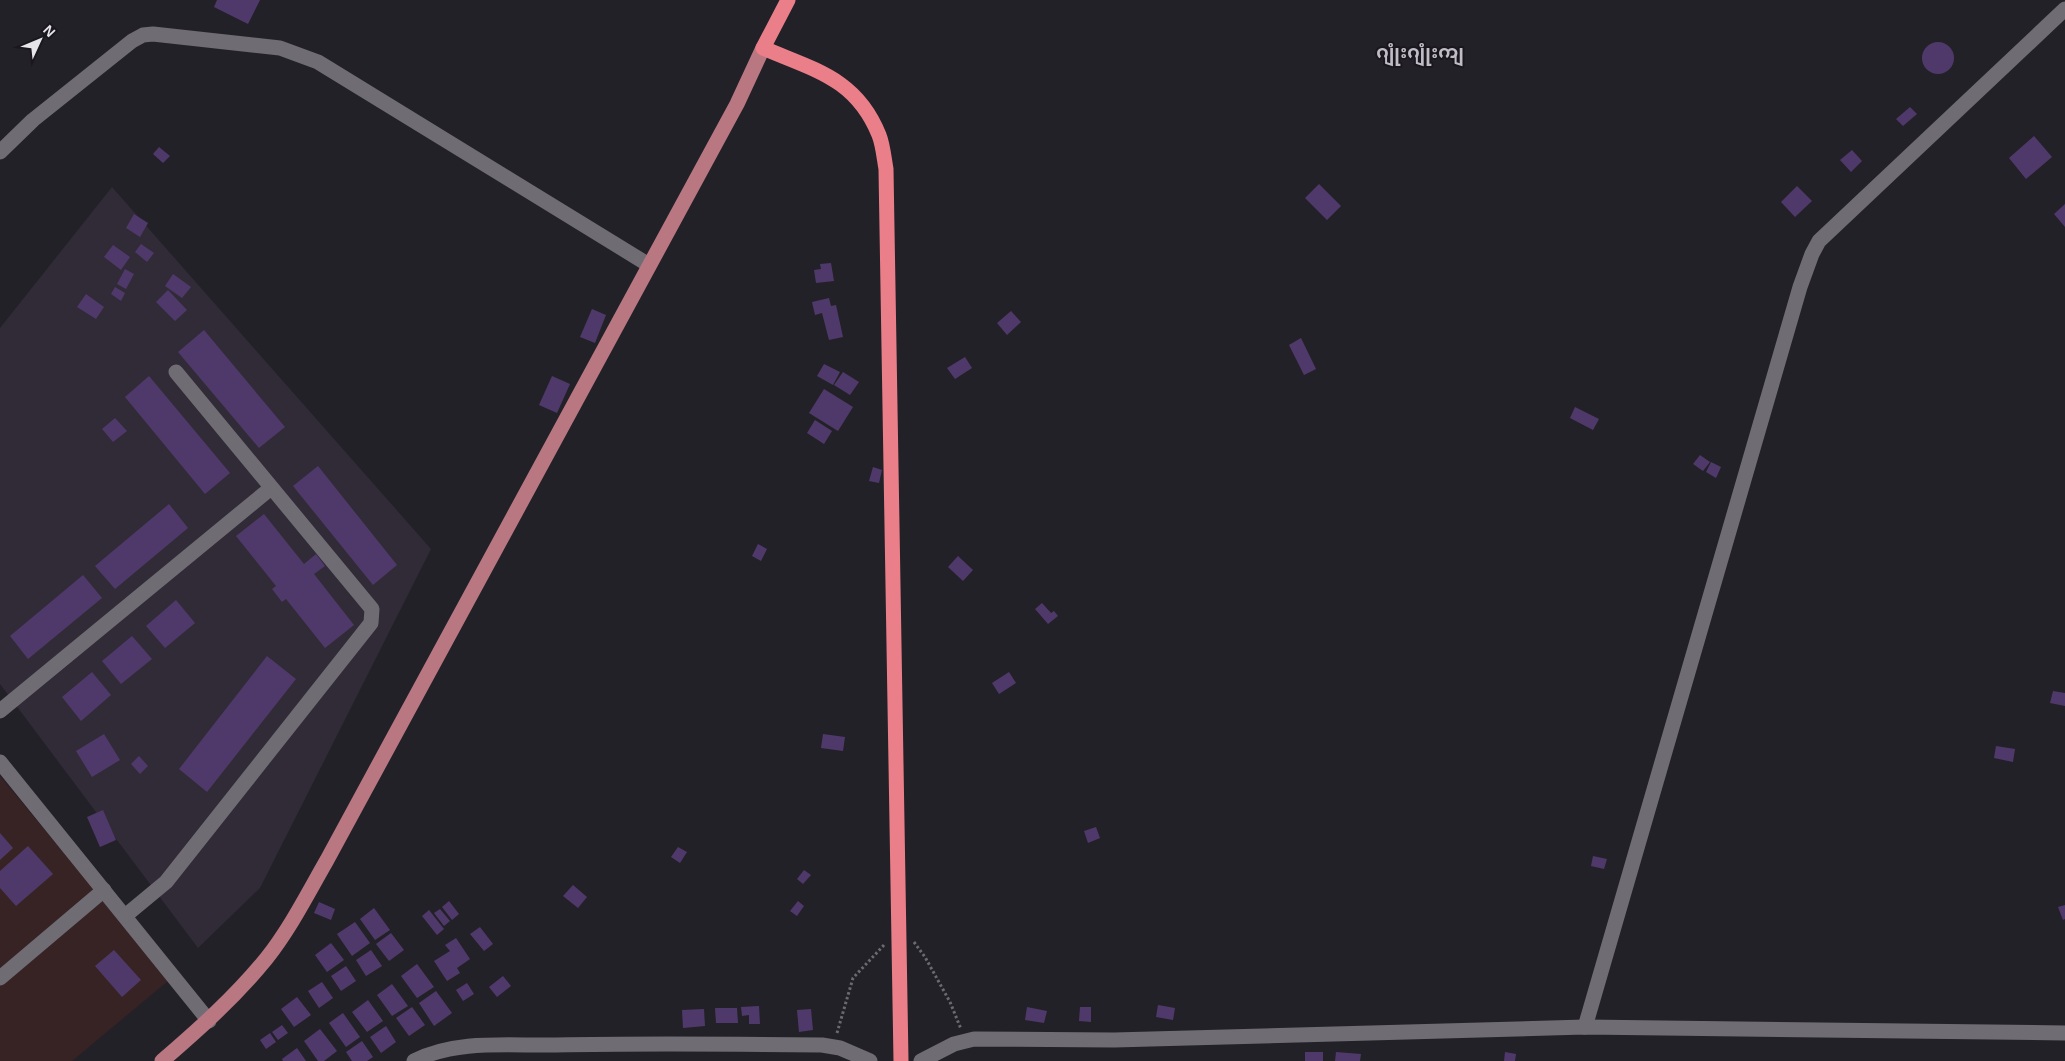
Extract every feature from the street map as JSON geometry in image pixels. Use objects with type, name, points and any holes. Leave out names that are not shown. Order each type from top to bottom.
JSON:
[{"type":"highway","points":[[788,0],[763,48],[837,80],[858,97],[880,136],[886,169],[901,1061]]},
{"type":"main road","points":[[162,1061],[209,1021],[241,988],[267,957],[288,927],[327,860],[737,104],[763,48]]},
{"type":"street","points":[[1584,1027],[1800,286],[1812,254],[1819,241],[2065,9]]},
{"type":"street","points":[[0,152],[33,120],[143,35],[153,34],[280,48],[318,62],[649,265]]},
{"type":"street","points":[[126,916],[166,882],[371,623],[372,609],[176,372]]},
{"type":"street","points":[[0,711],[271,488]]},
{"type":"street","points":[[0,762],[209,1021]]},
{"type":"street","points":[[0,978],[104,890]]},
{"type":"street","points":[[921,1061],[954,1044],[974,1039],[1114,1040],[1584,1027],[2065,1033]]},
{"type":"street","points":[[414,1061],[445,1049],[472,1046],[637,1043],[822,1044],[840,1048],[870,1061]]},
{"type":"path","points":[[833,1046],[853,978],[889,938],[899,932],[915,944],[925,957],[950,1002],[965,1041]]},
{"type":"shaded area","points":[[112,187],[431,549],[260,888],[198,948],[0,684],[0,328]]},
{"type":"shaded area","points":[[0,776],[169,980],[72,1061],[0,1061]]},
{"type":"building","points":[[217,0],[260,0],[248,24],[214,7]]},
{"type":"building","points":[[1938,42],[1944,43],[1949,47],[1953,52],[1953,64],[1949,69],[1944,73],[1938,74],[1932,73],[1927,69],[1923,64],[1922,58],[1923,52],[1927,47],[1932,43]]},
{"type":"building","points":[[1910,107],[1917,114],[1903,126],[1896,119]]},
{"type":"building","points":[[2034,136],[2052,157],[2026,179],[2009,158]]},
{"type":"building","points":[[159,147],[170,156],[163,163],[153,154]]},
{"type":"building","points":[[1852,150],[1862,161],[1851,172],[1840,160]]},
{"type":"building","points":[[1319,184],[1341,206],[1327,220],[1305,198]]},
{"type":"building","points":[[1797,186],[1812,201],[1795,217],[1781,202]]},
{"type":"building","points":[[2065,204],[2065,227],[2054,214]]},
{"type":"building","points":[[134,214],[148,223],[140,237],[126,228]]},
{"type":"building","points":[[141,244],[154,253],[147,262],[135,252]]},
{"type":"building","points":[[113,245],[130,257],[121,270],[104,257]]},
{"type":"building","points":[[831,263],[834,281],[816,283],[814,270],[821,269],[820,264]]},
{"type":"building","points":[[125,269],[134,274],[126,289],[117,284]]},
{"type":"building","points":[[173,274],[191,287],[182,298],[165,286]]},
{"type":"building","points":[[115,287],[125,293],[121,301],[111,294]]},
{"type":"building","points":[[168,290],[187,310],[175,321],[156,302]]},
{"type":"building","points":[[86,294],[104,307],[96,319],[77,307]]},
{"type":"building","points":[[829,298],[831,306],[836,305],[843,337],[829,340],[822,313],[815,315],[812,302]]},
{"type":"building","points":[[592,309],[606,315],[595,343],[580,337]]},
{"type":"building","points":[[1011,311],[1021,322],[1007,335],[997,323]]},
{"type":"building","points":[[204,330],[285,427],[259,448],[178,352]]},
{"type":"building","points":[[1301,338],[1316,369],[1304,375],[1289,345]]},
{"type":"building","points":[[965,357],[972,368],[955,379],[947,368]]},
{"type":"building","points":[[824,364],[840,372],[833,385],[817,376]]},
{"type":"building","points":[[843,372],[859,382],[850,395],[834,385]]},
{"type":"building","points":[[149,376],[230,473],[205,494],[125,397]]},
{"type":"building","points":[[552,376],[570,384],[557,413],[539,405]]},
{"type":"building","points":[[824,389],[853,407],[838,431],[809,413]]},
{"type":"building","points":[[1575,407],[1599,419],[1593,430],[1570,418]]},
{"type":"building","points":[[115,418],[127,431],[113,442],[102,429]]},
{"type":"building","points":[[815,420],[832,431],[824,444],[807,433]]},
{"type":"building","points":[[1700,455],[1710,462],[1703,471],[1693,464]]},
{"type":"building","points":[[1711,462],[1721,467],[1716,478],[1706,472]]},
{"type":"building","points":[[318,466],[397,565],[373,585],[293,486]]},
{"type":"building","points":[[873,467],[882,470],[879,483],[869,481]]},
{"type":"building","points":[[169,504],[188,528],[115,589],[95,566]]},
{"type":"building","points":[[264,514],[304,564],[316,554],[325,566],[314,574],[354,625],[325,648],[286,599],[282,602],[272,589],[276,586],[236,536]]},
{"type":"building","points":[[758,544],[767,549],[761,561],[752,556]]},
{"type":"building","points":[[958,556],[973,570],[963,581],[948,567]]},
{"type":"building","points":[[83,575],[102,598],[28,659],[10,636]]},
{"type":"building","points":[[176,600],[195,623],[165,648],[146,626]]},
{"type":"building","points":[[1042,603],[1051,613],[1054,611],[1058,616],[1048,624],[1035,609]]},
{"type":"building","points":[[132,636],[152,659],[121,684],[102,661]]},
{"type":"building","points":[[267,656],[296,679],[207,792],[179,769]]},
{"type":"building","points":[[92,672],[111,695],[81,721],[62,697]]},
{"type":"building","points":[[1009,672],[1016,683],[999,694],[992,683]]},
{"type":"building","points":[[2053,691],[2065,693],[2065,706],[2050,703]]},
{"type":"building","points":[[104,734],[120,760],[92,777],[76,751]]},
{"type":"building","points":[[823,734],[845,737],[843,751],[821,748]]},
{"type":"building","points":[[1996,746],[2015,749],[2013,762],[1994,758]]},
{"type":"building","points":[[139,756],[148,766],[140,774],[131,764]]},
{"type":"building","points":[[103,810],[116,840],[100,847],[87,817]]},
{"type":"building","points":[[1096,827],[1100,838],[1088,843],[1084,831]]},
{"type":"building","points":[[0,833],[13,848],[0,860]]},
{"type":"building","points":[[28,846],[53,874],[16,906],[0,888],[0,871]]},
{"type":"building","points":[[678,847],[687,852],[680,863],[671,857]]},
{"type":"building","points":[[1593,856],[1607,859],[1604,869],[1591,866]]},
{"type":"building","points":[[804,870],[811,875],[803,884],[797,879]]},
{"type":"building","points":[[573,885],[587,897],[578,908],[563,896]]},
{"type":"building","points":[[449,901],[459,914],[452,920],[442,907]]},
{"type":"building","points":[[798,901],[804,906],[797,916],[790,911]]},
{"type":"building","points":[[319,902],[335,909],[331,920],[314,913]]},
{"type":"building","points":[[2065,905],[2065,919],[2063,920],[2058,907]]},
{"type":"building","points":[[374,908],[390,930],[375,940],[360,919]]},
{"type":"building","points":[[440,909],[450,921],[444,926],[434,913]]},
{"type":"building","points":[[429,910],[444,929],[437,935],[422,916]]},
{"type":"building","points":[[355,922],[370,943],[352,956],[337,934]]},
{"type":"building","points":[[480,927],[493,944],[484,951],[470,934]]},
{"type":"building","points":[[391,933],[404,950],[389,961],[376,944]]},
{"type":"building","points":[[456,938],[470,959],[457,968],[460,973],[447,981],[434,961],[450,951],[445,945]]},
{"type":"building","points":[[331,943],[344,960],[327,972],[315,955]]},
{"type":"building","points":[[114,950],[141,980],[122,997],[95,966]]},
{"type":"building","points":[[371,950],[382,966],[366,976],[356,960]]},
{"type":"building","points":[[417,964],[434,987],[417,998],[401,976]]},
{"type":"building","points":[[346,966],[356,981],[341,991],[331,976]]},
{"type":"building","points":[[503,976],[511,986],[497,997],[489,987]]},
{"type":"building","points":[[322,982],[333,998],[319,1008],[308,991]]},
{"type":"building","points":[[467,983],[474,994],[463,1001],[456,990]]},
{"type":"building","points":[[392,984],[408,1006],[392,1016],[377,995]]},
{"type":"building","points":[[436,991],[452,1013],[434,1026],[419,1003]]},
{"type":"building","points":[[297,997],[311,1015],[294,1027],[281,1009]]},
{"type":"building","points":[[368,1000],[383,1021],[367,1032],[352,1012]]},
{"type":"building","points":[[1158,1005],[1175,1008],[1173,1020],[1156,1017]]},
{"type":"building","points":[[759,1006],[760,1024],[749,1024],[749,1015],[742,1016],[741,1007]]},
{"type":"building","points":[[412,1007],[425,1025],[409,1036],[396,1018]]},
{"type":"building","points":[[1027,1007],[1047,1011],[1044,1023],[1025,1020]]},
{"type":"building","points":[[1080,1007],[1091,1007],[1091,1022],[1079,1021]]},
{"type":"building","points":[[715,1008],[737,1008],[738,1023],[716,1023]]},
{"type":"building","points":[[704,1009],[705,1026],[683,1028],[682,1010]]},
{"type":"building","points":[[811,1009],[813,1030],[799,1032],[797,1010]]},
{"type":"building","points":[[343,1013],[360,1037],[346,1047],[329,1023]]},
{"type":"building","points":[[282,1025],[288,1033],[278,1040],[272,1032]]},
{"type":"building","points":[[386,1026],[396,1042],[381,1053],[370,1037]]},
{"type":"building","points":[[320,1029],[337,1051],[324,1061],[318,1061],[304,1041]]},
{"type":"building","points":[[270,1033],[276,1042],[266,1049],[260,1040]]},
{"type":"building","points":[[362,1041],[373,1057],[367,1061],[352,1061],[346,1052]]},
{"type":"building","points":[[297,1048],[306,1061],[283,1061],[282,1059]]},
{"type":"building","points":[[1305,1052],[1323,1052],[1323,1061],[1305,1061]]},
{"type":"building","points":[[1336,1052],[1361,1054],[1360,1061],[1335,1061]]},
{"type":"building","points":[[1505,1052],[1516,1054],[1515,1061],[1504,1061]]},
{"type":"district","name":"ဂျုံးဂျုံးကျ","points":[[1420,52]]}]
